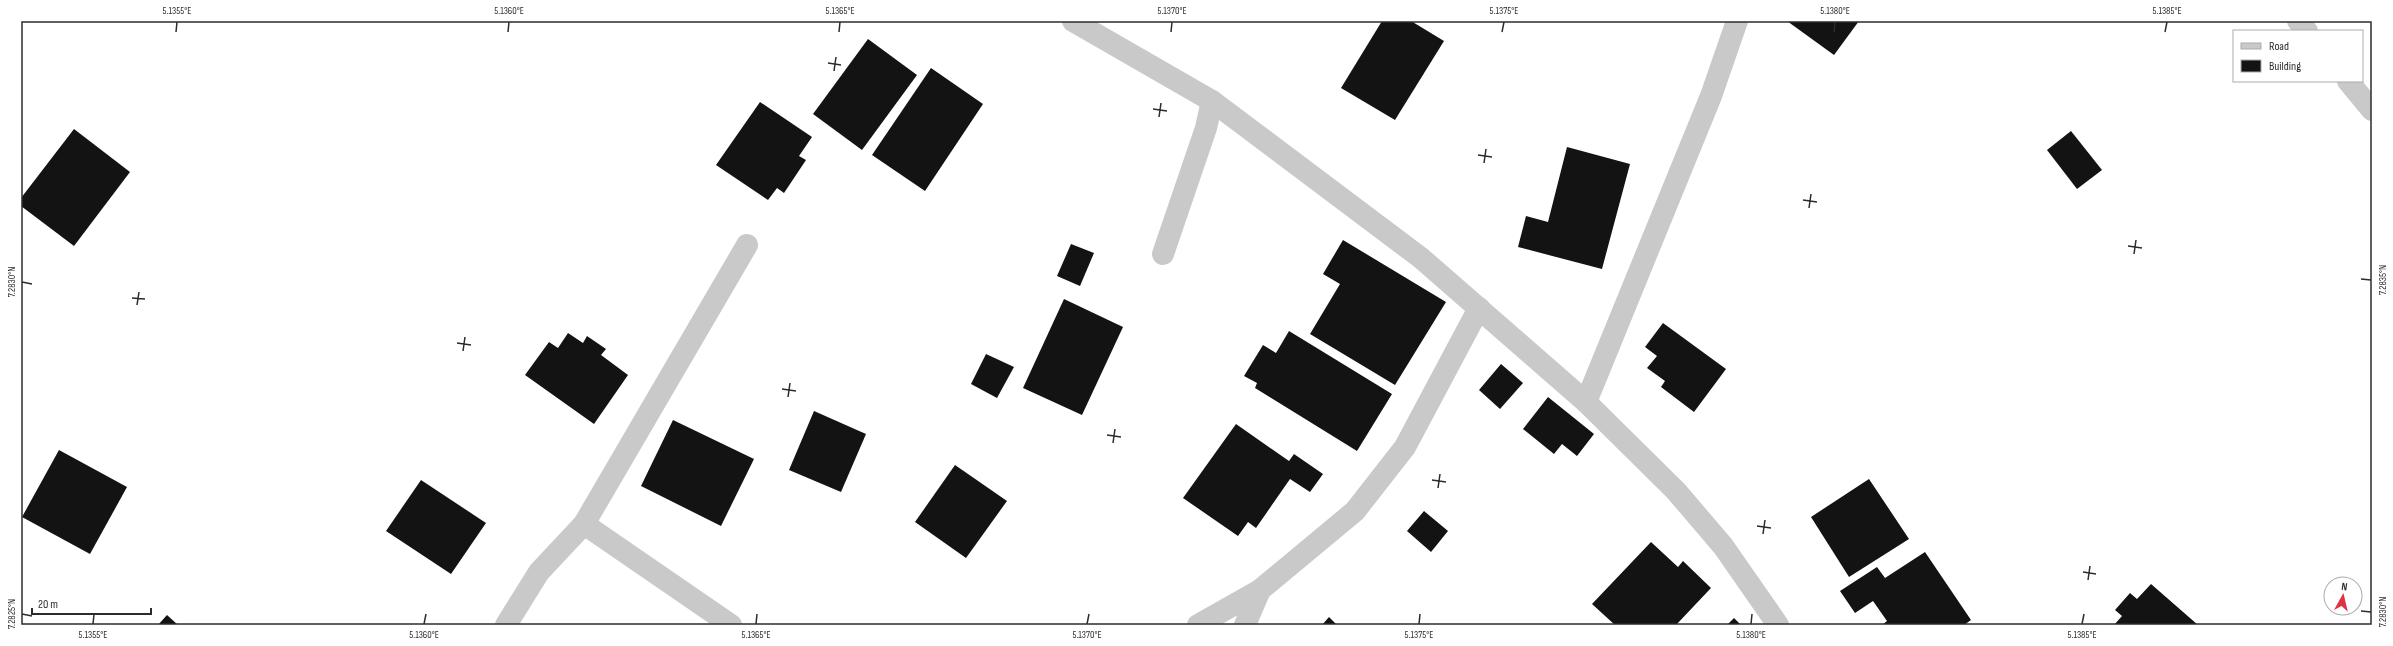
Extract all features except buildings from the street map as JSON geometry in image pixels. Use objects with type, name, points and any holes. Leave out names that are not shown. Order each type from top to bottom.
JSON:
[{"type":"street","points":[[1073,21],[1212,101],[1421,258],[1586,402],[1676,491],[1723,546],[1778,625]]},
{"type":"street","points":[[1586,402],[1711,96],[1737,21]]},
{"type":"street","points":[[2298,21],[2306,30]]},
{"type":"street","points":[[2349,82],[2372,110]]},
{"type":"street","points":[[1163,254],[1206,128],[1212,101]]},
{"type":"street","points":[[506,625],[539,572],[584,524],[747,245]]},
{"type":"street","points":[[1198,625],[1260,590],[1360,505],[1405,447],[1479,308]]},
{"type":"street","points":[[584,524],[731,625]]},
{"type":"street","points":[[1245,625],[1260,590]]}]
